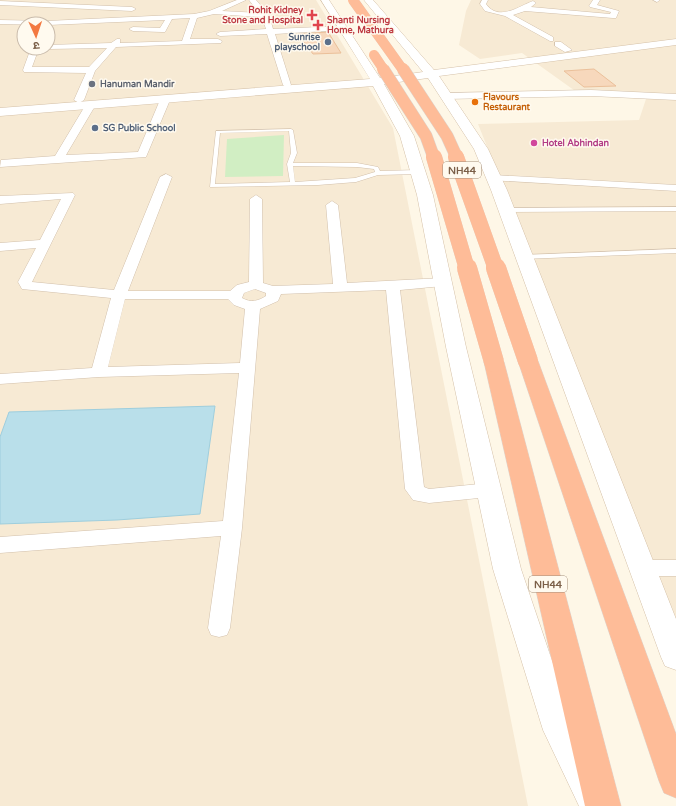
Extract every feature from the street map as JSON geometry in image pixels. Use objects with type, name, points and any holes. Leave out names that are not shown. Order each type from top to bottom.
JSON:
[{"type":"highway","name":"NH44","points":[[338,0],[392,81],[426,136],[433,153],[494,362],[603,806]]},
{"type":"highway","name":"NH44","points":[[353,0],[409,78],[448,136],[464,175],[676,781]]},
{"type":"street","points":[[6,30],[23,16],[54,0]]},
{"type":"street","points":[[0,22],[54,23],[194,16],[211,13],[243,0]]},
{"type":"street","points":[[252,0],[265,15],[269,32],[287,85]]},
{"type":"street","points":[[325,0],[376,80],[407,136],[425,195],[456,346],[507,569],[559,730],[598,806]]},
{"type":"street","points":[[368,0],[429,73],[481,150],[494,178],[676,658]]},
{"type":"street","points":[[485,0],[483,4],[488,11],[506,14],[517,13],[525,9],[536,0]]},
{"type":"street","points":[[525,9],[613,16],[615,10],[592,6],[597,0]]},
{"type":"street","points":[[0,3],[136,9],[122,19],[121,31],[114,45],[91,70],[79,100]]},
{"type":"street","points":[[211,13],[221,30]]},
{"type":"street","points":[[506,14],[550,39]]},
{"type":"street","points":[[56,47],[185,43],[186,40],[265,15]]},
{"type":"street","points":[[186,40],[194,16]]},
{"type":"street","points":[[121,31],[162,30],[170,17]]},
{"type":"street","points":[[221,30],[269,32],[344,28]]},
{"type":"street","points":[[429,73],[568,50],[676,37]]},
{"type":"street","points":[[0,112],[164,100],[376,80],[676,42]]},
{"type":"street","points":[[558,44],[568,50]]},
{"type":"street","points":[[32,56],[27,70],[91,70]]},
{"type":"street","points":[[0,105],[376,80]]},
{"type":"street","points":[[445,96],[591,93],[676,97]]},
{"type":"street","points":[[0,164],[59,159],[142,155],[164,100]]},
{"type":"street","points":[[59,159],[90,106]]},
{"type":"street","points":[[99,372],[119,295],[166,177]]},
{"type":"street","points":[[494,178],[676,188]]},
{"type":"street","points":[[0,200],[69,195],[25,282],[27,286],[119,295],[235,294],[242,288],[256,285],[272,290],[393,286],[443,282]]},
{"type":"street","points":[[256,199],[256,285]]},
{"type":"street","points":[[332,205],[340,288]]},
{"type":"street","points":[[0,247],[46,243]]},
{"type":"street","points":[[393,286],[415,489],[420,495],[429,496],[489,490]]},
{"type":"street","points":[[235,294],[235,299],[239,302],[253,306],[268,302],[273,298],[272,290]]},
{"type":"street","points":[[219,628],[232,528],[253,306]]},
{"type":"street","points":[[0,379],[99,372],[247,368]]},
{"type":"street","points":[[0,545],[232,528]]},
{"type":"street","points":[[642,568],[676,568]]},
{"type":"lane","points":[[293,184],[290,164],[294,152],[290,130],[218,132],[212,186],[293,184],[356,180],[378,173],[418,172]]},
{"type":"lane","points":[[290,164],[357,165],[376,168],[378,173]]},
{"type":"lane","points":[[506,210],[676,209]]},
{"type":"lane","points":[[523,257],[676,251]]},
{"type":"shaded area","points":[[0,0],[316,0],[393,128],[528,806],[0,806]]},
{"type":"shaded area","points":[[471,0],[676,0],[676,618],[478,124],[639,120],[647,96],[578,93],[522,53],[480,59],[459,45],[466,11]]},
{"type":"green space","points":[[284,135],[283,176],[225,177],[227,139]]},
{"type":"water","points":[[215,406],[200,514],[117,520],[0,524],[0,437],[9,412]]},
{"type":"building","points":[[328,32],[341,53],[313,54],[298,34]]},
{"type":"building","points":[[594,69],[616,86],[584,87],[564,71]]},
{"type":"place","name":"Rohit Kidney Stone and Hospital","points":[[312,15]]},
{"type":"place","name":"Shanti Nursing Home, Mathura","points":[[318,25]]},
{"type":"place","name":"Sunrise playschool","points":[[328,42]]},
{"type":"place","name":"Hanuman Mandir","points":[[92,84]]},
{"type":"place","name":"Flavours Restaurant","points":[[475,102]]},
{"type":"place","name":"SG Public School","points":[[95,128]]},
{"type":"place","name":"Hotel Abhindan","points":[[534,143]]}]
